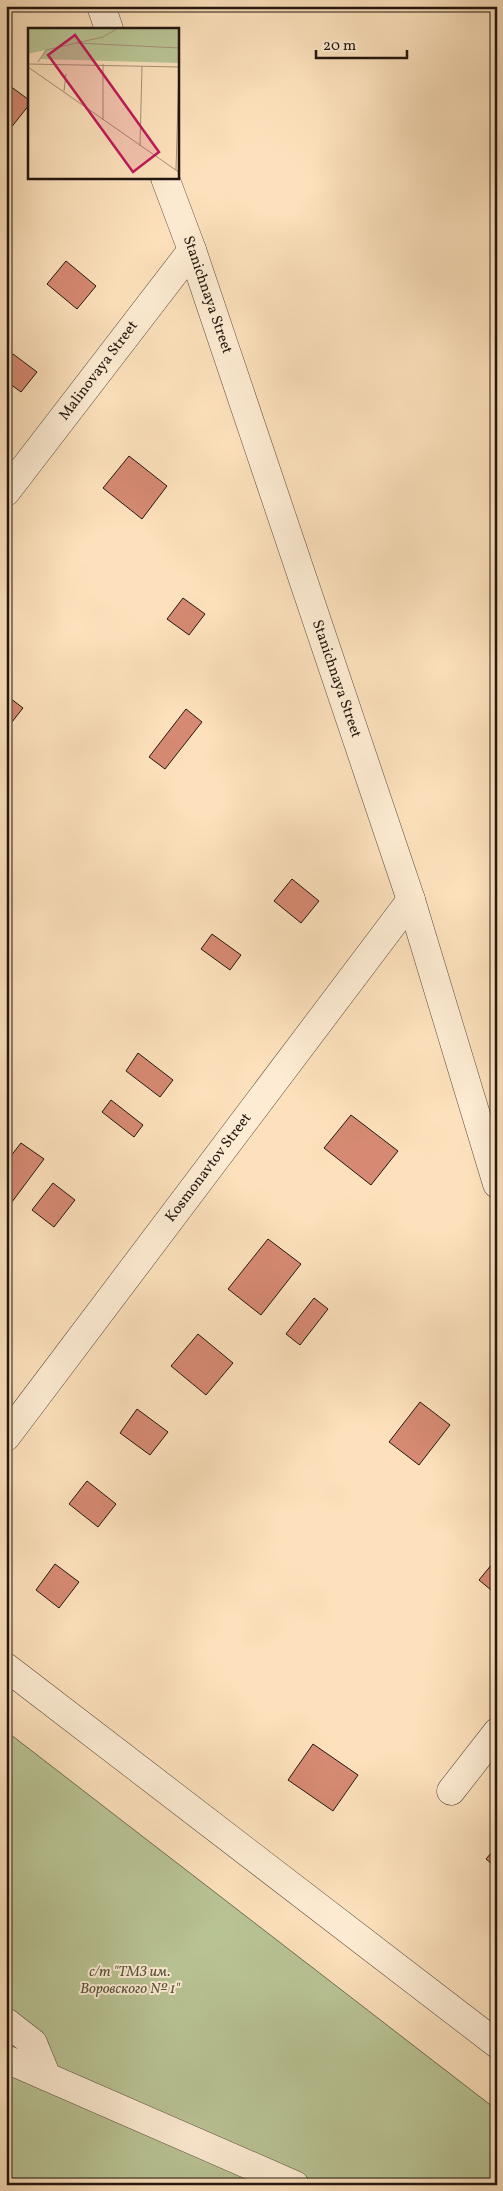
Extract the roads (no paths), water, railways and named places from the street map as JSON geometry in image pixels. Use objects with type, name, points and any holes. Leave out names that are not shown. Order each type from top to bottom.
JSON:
[{"type":"street","points":[[101,6],[109,28]]},
{"type":"street","name":"Stanichnaya Street","points":[[165,179],[192,250],[411,900],[497,1184]]},
{"type":"street","name":"Malinovaya Street","points":[[6,492],[192,250]]},
{"type":"street","name":"Kosmonavtov Street","points":[[6,1436],[411,900]]},
{"type":"street","points":[[6,1667],[497,2044]]},
{"type":"street","points":[[451,1791],[497,1732]]},
{"type":"street","points":[[6,2022],[33,2043],[47,2077]]},
{"type":"street","points":[[6,2059],[295,2185]]},
{"type":"park label","name":"с/т \"ТМЗ им. Воровского № 1\"","points":[[130,1980]]}]
